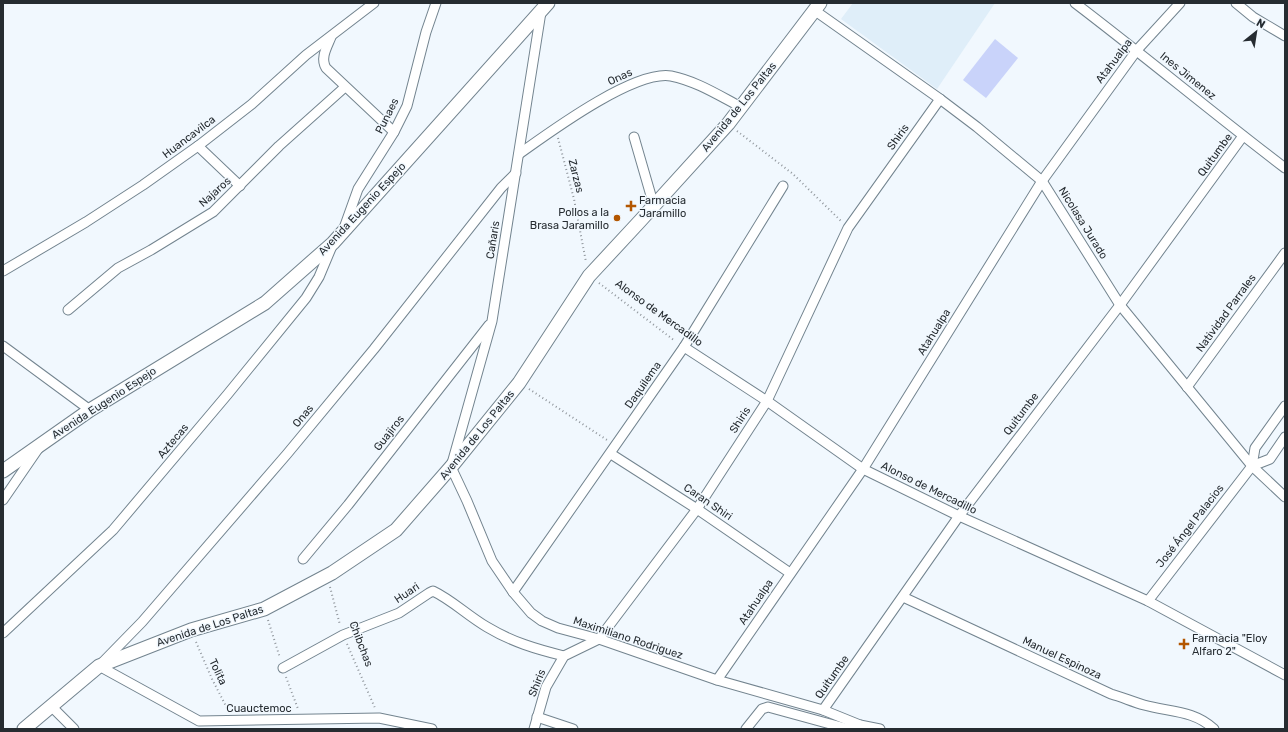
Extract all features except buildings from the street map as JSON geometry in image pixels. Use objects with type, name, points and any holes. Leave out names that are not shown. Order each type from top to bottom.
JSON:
[{"type":"main road","name":"Avenida Eugenio Espejo","points":[[3,471],[90,410],[265,303],[333,243],[544,7]]},
{"type":"main road","name":"Avenida de Los Paltas","points":[[24,729],[99,666],[191,630],[264,609],[327,576],[396,530],[451,467],[519,383],[589,276],[728,124],[817,7]]},
{"type":"street","name":"Huancavilca","points":[[3,271],[86,222],[143,185],[198,146],[252,104],[306,55],[374,3]]},
{"type":"street","name":"Punaes","points":[[342,232],[358,190],[394,132],[407,106],[426,32],[436,3]]},
{"type":"street","name":"Ines Jimenez","points":[[1075,3],[1137,50],[1285,168]]},
{"type":"street","name":"Atahualpa","points":[[717,680],[863,469],[1042,181],[1137,50],[1180,3]]},
{"type":"street","points":[[1236,3],[1253,17],[1285,36]]},
{"type":"street","name":"Cañaris","points":[[451,467],[492,321],[544,7]]},
{"type":"street","name":"Nicolasa Jurado","points":[[817,7],[977,127],[1042,181],[1120,305],[1252,466],[1285,497]]},
{"type":"street","points":[[333,34],[324,55],[323,64],[345,87],[394,132]]},
{"type":"street","name":"Onas","points":[[519,154],[555,128],[621,88],[651,77],[670,76],[696,83],[741,107]]},
{"type":"street","name":"Najaros","points":[[68,310],[118,268],[151,250],[213,212],[278,146],[345,87]]},
{"type":"street","name":"Shiris","points":[[534,729],[546,687],[564,656],[599,639],[697,509],[767,401],[848,228],[940,99]]},
{"type":"street","name":"Quitumbe","points":[[823,710],[959,516],[1120,305],[1243,136]]},
{"type":"street","points":[[634,137],[654,206]]},
{"type":"street","points":[[198,146],[240,186]]},
{"type":"street","name":"Onas","points":[[99,666],[142,622],[287,454],[374,349],[501,188],[516,173]]},
{"type":"street","name":"Daquilema","points":[[513,592],[611,454],[684,347],[783,186]]},
{"type":"street","name":"Aztecas","points":[[3,633],[113,530],[222,401],[306,298],[319,277],[333,243]]},
{"type":"street","name":"Natividad Parrales","points":[[1187,387],[1285,253]]},
{"type":"street","name":"Guajiros","points":[[303,559],[348,505],[492,321]]},
{"type":"street","points":[[3,346],[90,410]]},
{"type":"street","name":"Alonso de Mercadillo","points":[[684,347],[767,401],[863,469],[959,516],[1148,601],[1285,675]]},
{"type":"street","name":"José Ángel Palacios","points":[[1148,601],[1252,466],[1255,448],[1285,406]]},
{"type":"street","points":[[1252,466],[1270,459],[1285,437]]},
{"type":"street","points":[[3,500],[41,445]]},
{"type":"street","name":"Caran Shiri","points":[[611,454],[697,509],[790,573]]},
{"type":"street","name":"Maximiliano Rodriguez","points":[[451,467],[492,561],[513,592],[531,613],[542,621],[558,628],[599,639],[717,680],[758,693],[823,710],[860,725],[880,729]]},
{"type":"street","name":"Huari","points":[[283,668],[343,635],[395,615],[433,591],[485,626],[500,634],[526,646],[564,656]]},
{"type":"street","name":"Manuel Espinoza","points":[[903,597],[1111,694],[1144,705],[1195,716],[1207,722],[1214,729]]},
{"type":"street","name":"Cuauctemoc","points":[[99,666],[199,721],[233,720],[310,724],[379,718],[410,727],[432,729]]},
{"type":"street","points":[[52,707],[74,729]]},
{"type":"street","points":[[746,729],[762,709],[768,707],[846,728],[860,725]]},
{"type":"street","points":[[537,717],[573,729]]},
{"type":"path","points":[[728,124],[793,174],[848,228]]},
{"type":"path","name":"Zarzas","points":[[555,128],[574,199],[589,276]]},
{"type":"path","name":"Alonso de Mercadillo","points":[[589,276],[684,347]]},
{"type":"path","points":[[519,383],[616,445]]},
{"type":"path","name":"Chibchas","points":[[327,576],[343,635],[379,718]]},
{"type":"path","name":"Tolita","points":[[191,630],[212,679],[233,720]]},
{"type":"shaded area","points":[[853,3],[995,3],[937,89],[841,19]]},
{"type":"place","name":"Farmacia Jaramillo","points":[[631,206]]},
{"type":"place","name":"Pollos a la Brasa Jaramillo","points":[[617,218]]},
{"type":"place","name":"Farmacia \"Eloy Alfaro 2\"","points":[[1184,644]]}]
